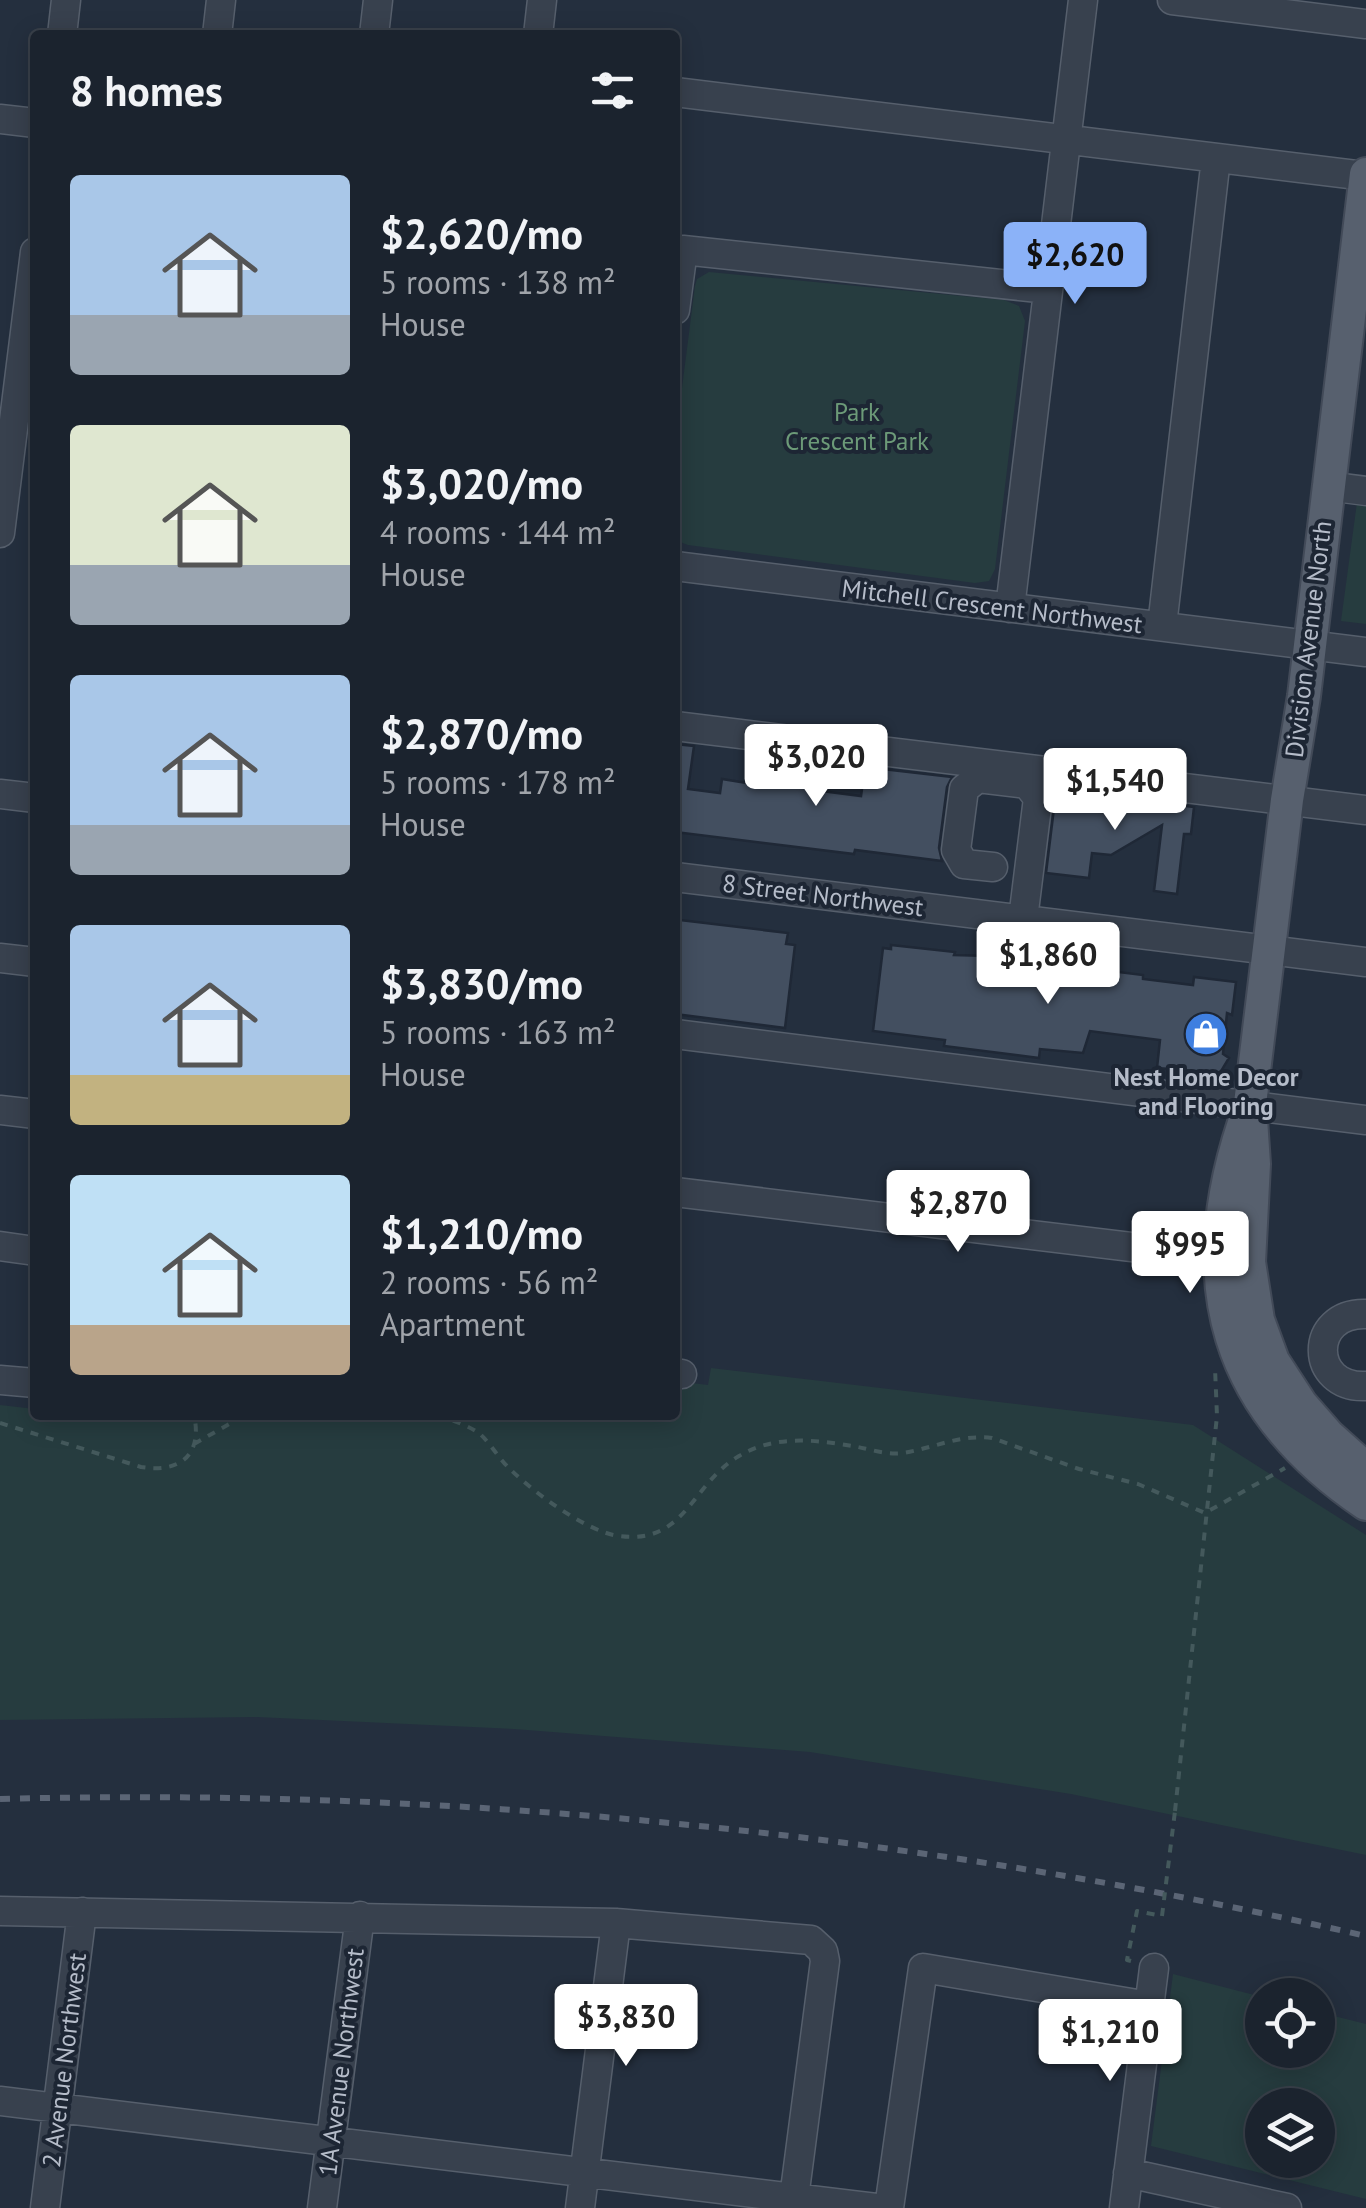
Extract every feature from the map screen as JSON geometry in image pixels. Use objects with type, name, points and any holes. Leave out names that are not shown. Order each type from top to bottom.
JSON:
[{"type":"main road","name":"Division Avenue North","points":[[1243,1324],[1221,1292],[1235,1260],[1230,1166],[1250,1104],[1327,486],[1356,332],[1366,175]]},
{"type":"main road","points":[[1243,1324],[1293,1394],[1329,1436],[1366,1469]]},
{"type":"main road","points":[[1243,1324],[1253,1392],[1271,1418],[1314,1464],[1366,1504]]},
{"type":"street","points":[[63,30],[66,0]]},
{"type":"street","points":[[218,30],[221,0]]},
{"type":"street","points":[[375,30],[378,0]]},
{"type":"street","points":[[539,30],[542,0]]},
{"type":"street","points":[[1010,608],[1083,0]]},
{"type":"street","points":[[1172,0],[1366,24]]},
{"type":"street","points":[[680,93],[1366,175]]},
{"type":"street","points":[[0,119],[30,122]]},
{"type":"street","points":[[1162,626],[1216,158]]},
{"type":"street","points":[[680,272],[683,250],[1048,289]]},
{"type":"street","points":[[0,533],[30,292]]},
{"type":"street","points":[[1327,486],[1366,491]]},
{"type":"street","name":"Mitchell Crescent Northwest","points":[[680,567],[1366,652]]},
{"type":"street","points":[[680,727],[1366,810]]},
{"type":"street","points":[[993,867],[964,864],[956,850],[964,788],[978,778],[1027,784],[1038,798],[1023,919]]},
{"type":"street","points":[[0,794],[30,797]]},
{"type":"street","name":"8 Street Northwest","points":[[680,878],[1366,962]]},
{"type":"street","points":[[0,958],[30,961]]},
{"type":"street","points":[[680,1035],[1366,1120]]},
{"type":"street","points":[[0,1110],[30,1113]]},
{"type":"street","points":[[680,1193],[1235,1260]]},
{"type":"street","points":[[0,1246],[30,1249]]},
{"type":"street","points":[[1366,1314],[1350,1314],[1340,1319],[1330,1327],[1322,1348],[1328,1370],[1335,1378],[1344,1384],[1366,1386]]},
{"type":"street","points":[[0,1380],[30,1383]]},
{"type":"street","points":[[0,1911],[616,1923],[812,1940],[823,1951],[825,1961],[794,2198]]},
{"type":"street","name":"2 Avenue Northwest","points":[[45,2208],[82,1912]]},
{"type":"street","name":"1A Avenue Northwest","points":[[322,2208],[360,1916]]},
{"type":"street","points":[[580,2208],[616,1923]]},
{"type":"street","points":[[889,2208],[924,1968],[1149,2006]]},
{"type":"street","points":[[1124,2208],[1154,1968]]},
{"type":"street","points":[[0,2101],[876,2208]]},
{"type":"street","points":[[1128,2174],[1287,2208]]},
{"type":"path","points":[[0,1423],[158,1470],[182,1462],[194,1444],[195,1420]]},
{"type":"path","points":[[194,1444],[236,1420]]},
{"type":"path","points":[[449,1420],[480,1434],[510,1470],[569,1514],[622,1537],[644,1536],[674,1526],[711,1478],[739,1455],[770,1444],[814,1438],[901,1454],[966,1437],[992,1438],[1079,1469],[1138,1484],[1205,1513]]},
{"type":"path","points":[[1154,1968],[1127,1960],[1136,1911],[1162,1916],[1216,1431]]},
{"type":"path","points":[[1205,1513],[1289,1466]]},
{"type":"green space","name":"Park Crescent Park","points":[[709,272],[1004,300],[1019,306],[1025,321],[995,569],[989,581],[975,583],[680,542],[680,404],[697,279]]},
{"type":"green space","points":[[1358,495],[1366,496],[1366,624],[1341,621]]},
{"type":"green space","points":[[711,1368],[1193,1425],[1366,1535],[1366,1855],[1071,1794],[810,1752],[514,1729],[257,1717],[0,1720],[0,1405],[30,1408],[30,1420],[680,1420],[680,1382],[708,1385]]},
{"type":"green space","points":[[1173,1974],[1245,1993],[1245,2068],[1335,2068],[1335,2016],[1366,2024],[1366,2199],[1281,2178],[1335,2178],[1335,2088],[1245,2088],[1245,2169],[1151,2146]]},
{"type":"building","points":[[680,745],[694,746],[688,789],[720,793],[722,779],[747,783],[751,753],[817,761],[813,790],[861,796],[865,767],[952,777],[947,787],[939,848],[942,861],[855,850],[854,854],[680,833]]},
{"type":"building","points":[[1053,790],[1194,807],[1191,834],[1184,834],[1177,894],[1154,891],[1162,825],[1111,855],[1092,853],[1089,878],[1046,873]]},
{"type":"building","points":[[680,920],[788,933],[786,944],[795,945],[785,1028],[680,1015]]},
{"type":"building","points":[[891,945],[1143,975],[1143,979],[1193,985],[1194,977],[1236,982],[1232,1015],[1227,1013],[1223,1054],[1229,1058],[1220,1073],[1157,1068],[1160,1040],[1090,1031],[1083,1053],[1040,1049],[1039,1058],[944,1046],[945,1040],[873,1031],[883,948],[891,949]]},
{"type":"railway","points":[[0,1799],[344,1801],[688,1825],[1029,1870],[1198,1900],[1366,1936]]},
{"type":"place","name":"Nest Home Decor and Flooring","points":[[1206,1034]]}]
